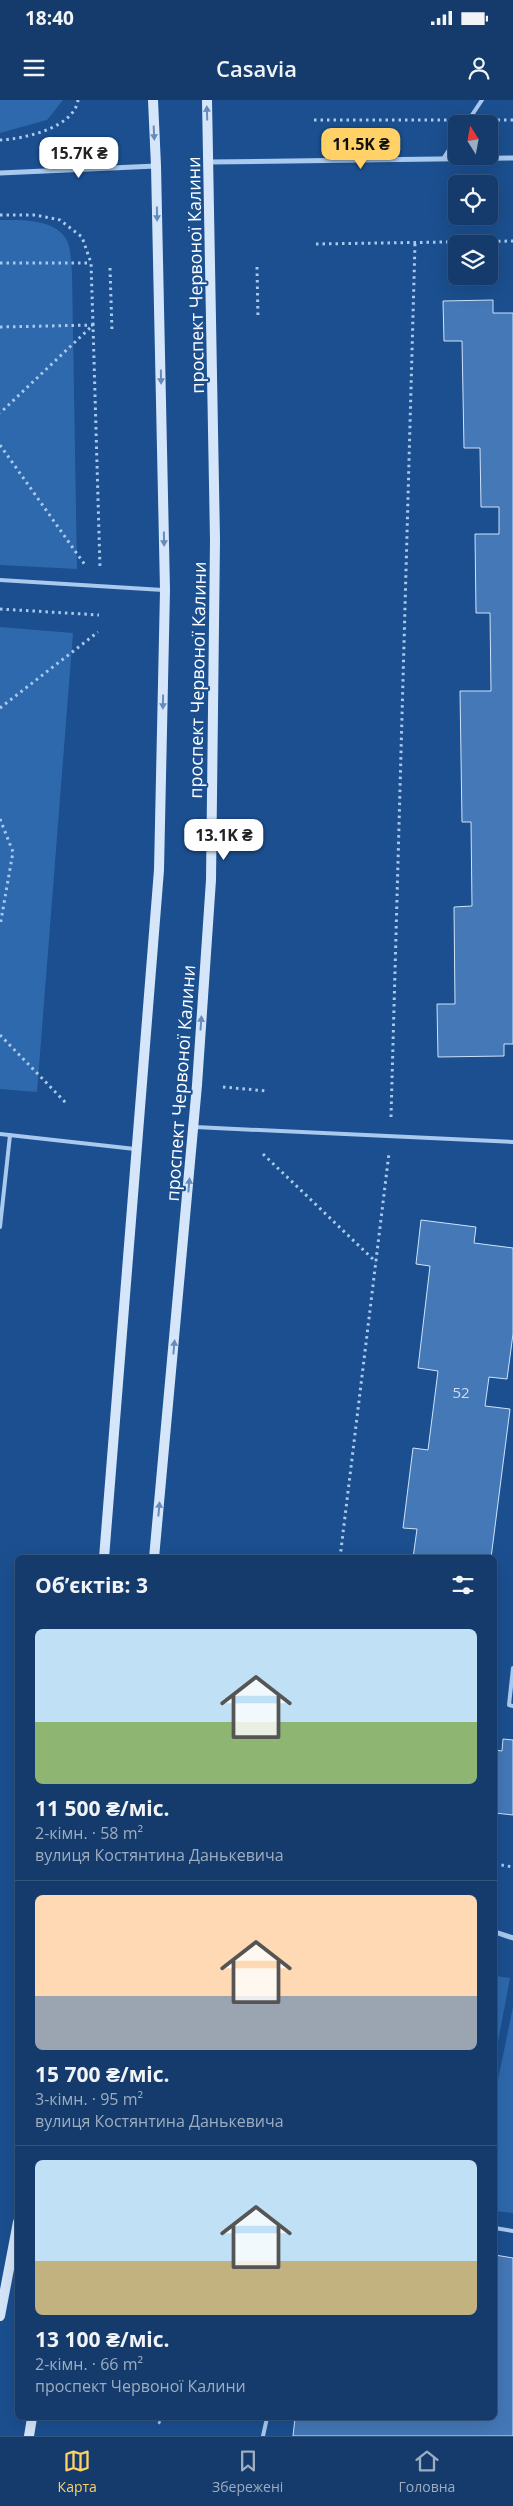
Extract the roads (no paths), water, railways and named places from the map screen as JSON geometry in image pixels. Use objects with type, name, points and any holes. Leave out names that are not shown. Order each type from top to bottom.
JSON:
[{"type":"main road","name":"проспект Червоної Калини","points":[[104,1555],[159,870],[165,590],[153,100]]},
{"type":"main road","name":"проспект Червоної Калини","points":[[154,1555],[193,1127],[211,880],[216,540],[207,100]]},
{"type":"main road","points":[[0,2316],[15,2238]]},
{"type":"main road","points":[[29,2436],[32,2420]]},
{"type":"street","points":[[209,162],[513,158]]},
{"type":"street","points":[[0,173],[156,166]]},
{"type":"street","points":[[497,1933],[513,1938]]},
{"type":"lane","points":[[472,115],[482,100]]},
{"type":"lane","points":[[443,159],[448,151]]},
{"type":"lane","points":[[0,580],[165,590]]},
{"type":"lane","points":[[193,1127],[513,1142]]},
{"type":"lane","points":[[0,1134],[138,1149]]},
{"type":"lane","points":[[0,1228],[10,1135]]},
{"type":"lane","points":[[513,1668],[509,1705],[513,1706]]},
{"type":"lane","points":[[497,2228],[513,2231]]},
{"type":"lane","points":[[262,2436],[266,2420]]}]
